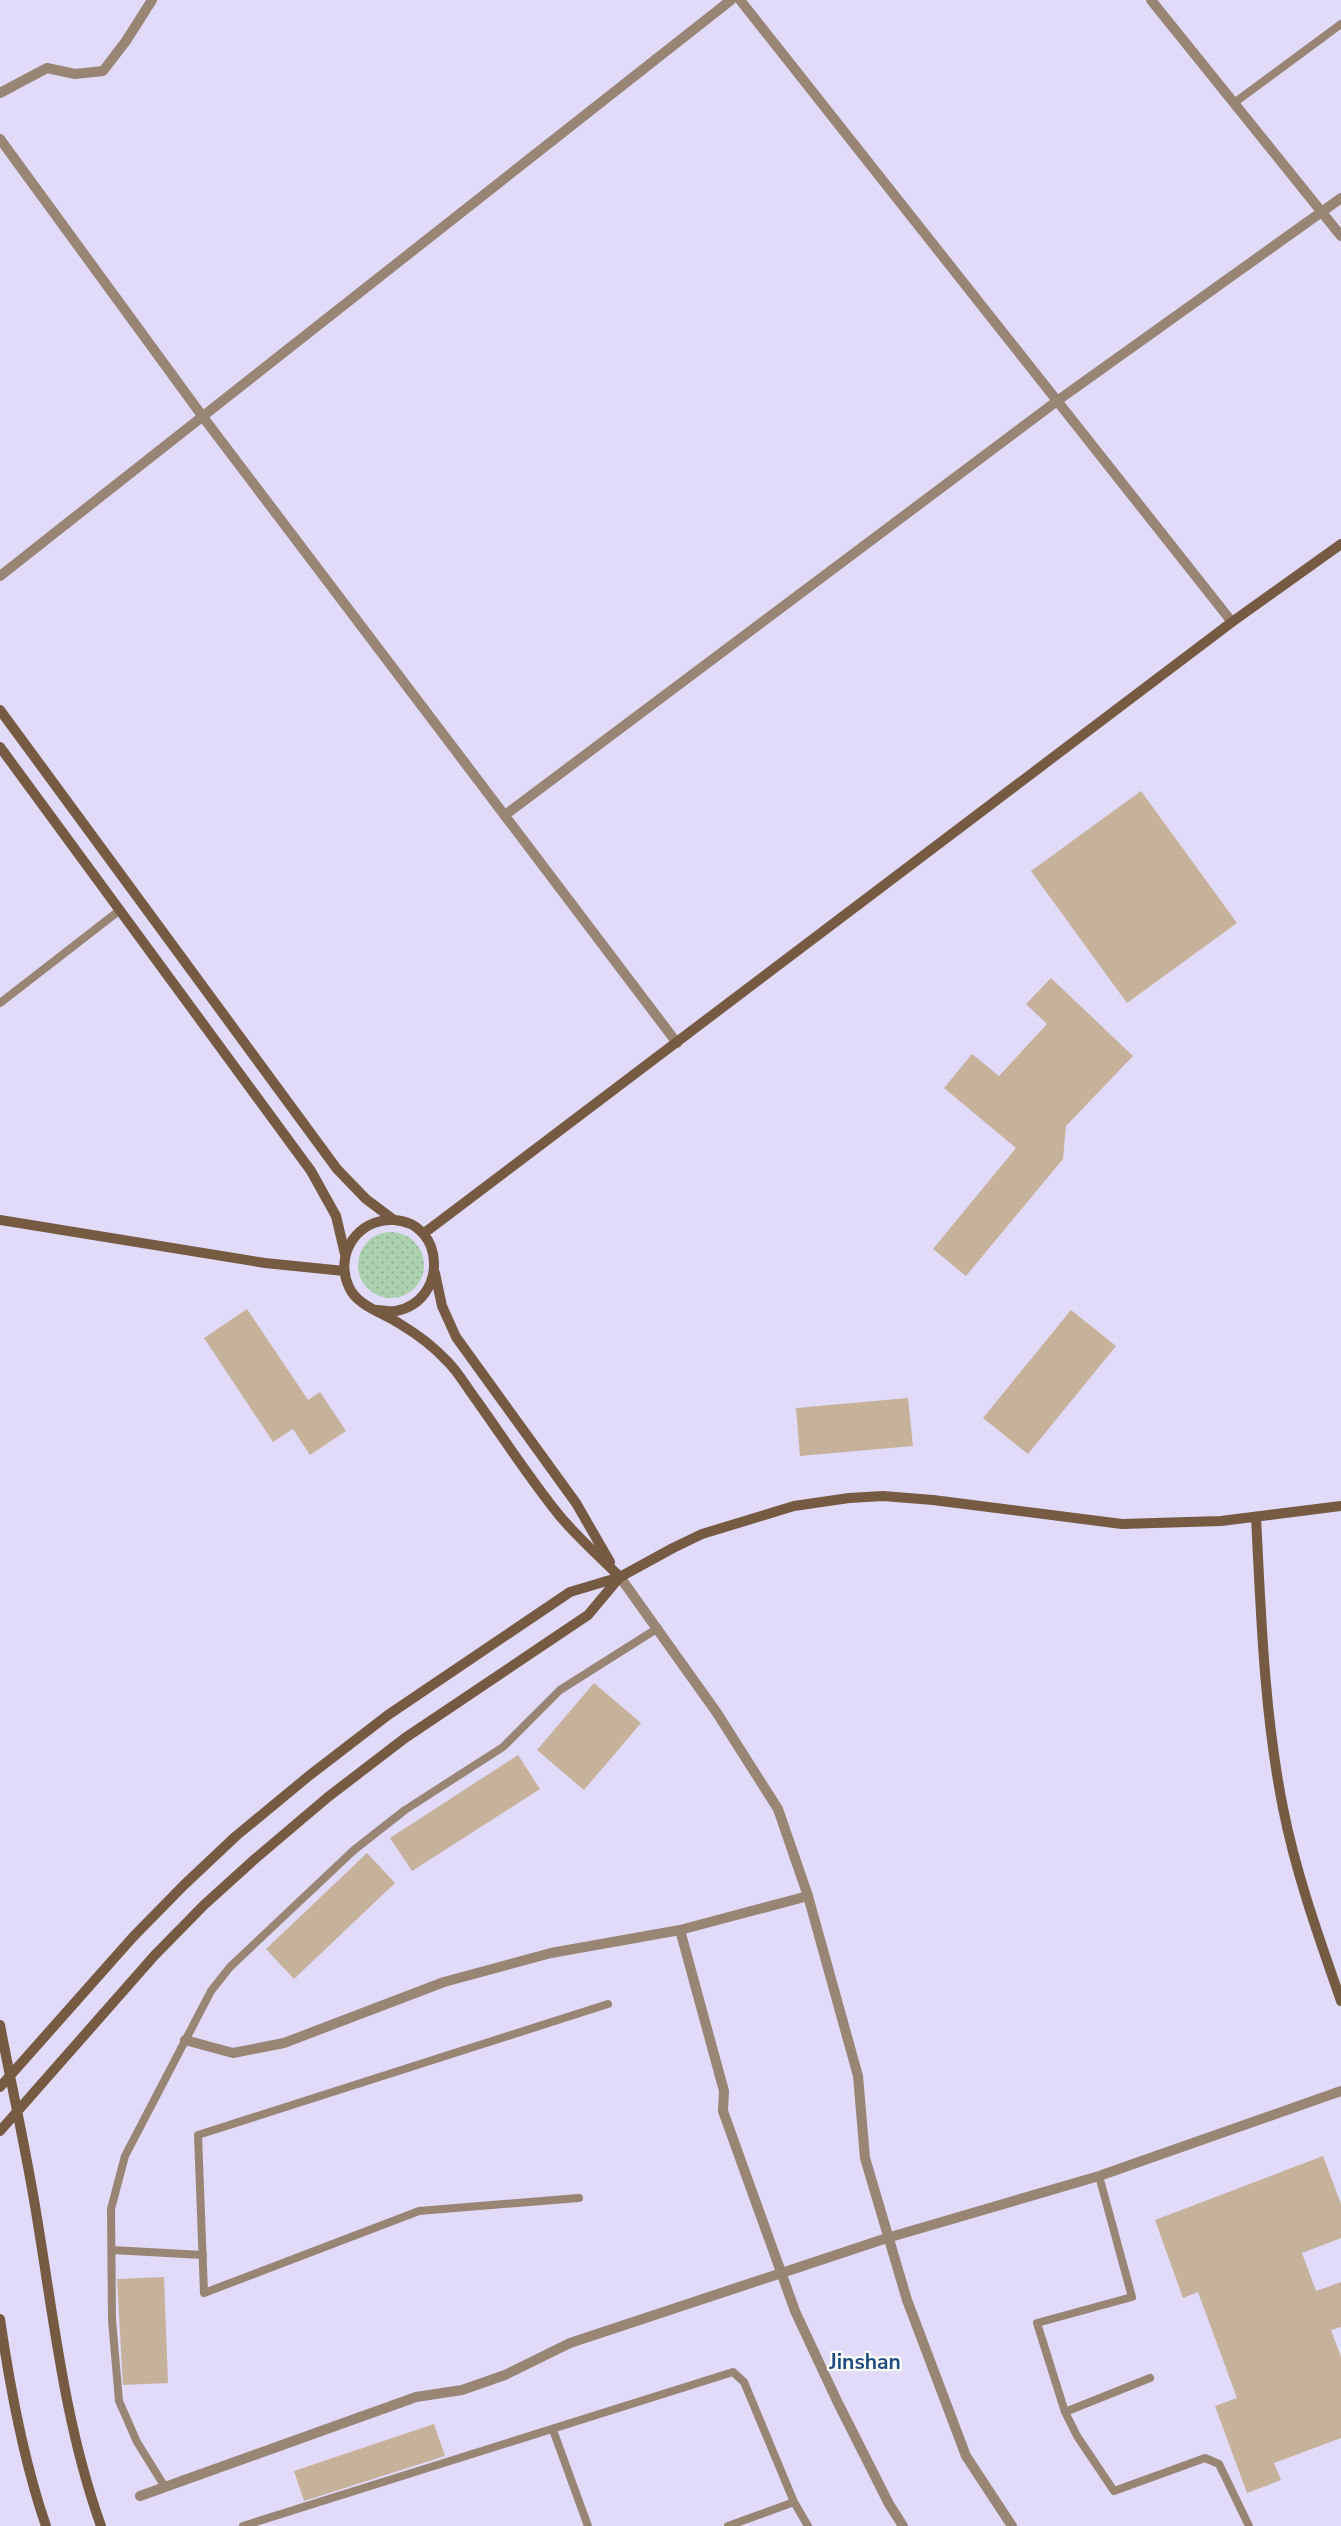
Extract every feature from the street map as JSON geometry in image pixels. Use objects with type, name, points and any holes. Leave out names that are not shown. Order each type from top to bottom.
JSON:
[{"type":"main road","points":[[423,1234],[1232,622],[1341,544]]},
{"type":"main road","points":[[0,710],[337,1169],[366,1199],[394,1220]]},
{"type":"main road","points":[[0,747],[321,1185],[336,1216],[345,1254],[344,1271],[349,1288],[361,1302],[378,1310],[423,1340],[449,1363],[560,1515],[620,1578]]},
{"type":"main road","points":[[0,1220],[265,1262],[344,1271]]},
{"type":"main road","points":[[345,1254],[352,1239],[364,1227],[379,1221],[394,1220],[410,1224],[423,1234],[433,1251],[442,1306],[456,1337],[576,1503],[620,1578]]},
{"type":"main road","points":[[378,1310],[396,1311],[413,1305],[428,1291],[435,1272]]},
{"type":"main road","points":[[0,2087],[133,1936],[236,1836],[303,1780],[388,1715],[570,1592],[620,1578],[672,1548],[732,1524],[794,1506],[849,1498],[883,1496],[933,1500],[1122,1524],[1183,1524],[1341,1506]]},
{"type":"main road","points":[[1256,1517],[1269,1712],[1278,1781],[1302,1885],[1341,2001]]},
{"type":"main road","points":[[0,2131],[154,1956],[256,1858],[328,1798],[406,1738],[588,1615],[620,1578]]},
{"type":"main road","points":[[0,2025],[34,2200],[66,2399],[81,2464],[101,2526]]},
{"type":"main road","points":[[0,2319],[16,2410],[46,2526]]},
{"type":"street","points":[[0,93],[47,68],[75,74],[103,71],[126,41],[152,0]]},
{"type":"street","points":[[0,576],[731,0]]},
{"type":"street","points":[[740,0],[1232,622]]},
{"type":"street","points":[[1151,0],[1341,236]]},
{"type":"street","points":[[0,139],[203,417],[677,1043]]},
{"type":"street","points":[[505,815],[1057,401],[1341,198]]},
{"type":"street","points":[[620,1578],[658,1628],[717,1713],[778,1809],[808,1896],[858,2076],[865,2158],[887,2238],[932,2370],[966,2456],[1012,2526]]},
{"type":"street","points":[[184,2040],[233,2053],[284,2043],[444,1982],[551,1953],[680,1930],[808,1896]]},
{"type":"street","points":[[680,1930],[724,2091],[723,2111],[780,2274],[837,2401],[888,2504],[903,2526]]},
{"type":"street","points":[[140,2496],[416,2397],[462,2390],[505,2375],[570,2343],[887,2238],[1099,2176],[1341,2091]]},
{"type":"lane","points":[[1234,103],[1341,24]]},
{"type":"lane","points":[[0,1003],[120,910]]},
{"type":"lane","points":[[165,2487],[137,2442],[119,2401],[112,2320],[111,2209],[125,2156],[211,1991],[230,1967],[354,1850],[405,1810],[503,1747],[560,1690],[658,1628]]},
{"type":"lane","points":[[579,2198],[419,2211],[204,2293],[198,2135],[608,2004]]},
{"type":"lane","points":[[1099,2176],[1132,2297],[1037,2323],[1065,2412],[1077,2436],[1114,2491],[1205,2458],[1219,2464],[1249,2526]]},
{"type":"lane","points":[[112,2250],[203,2255]]},
{"type":"lane","points":[[243,2526],[733,2372],[744,2382],[794,2502],[808,2526]]},
{"type":"lane","points":[[1065,2412],[1150,2378]]},
{"type":"lane","points":[[553,2430],[588,2526]]},
{"type":"lane","points":[[728,2526],[794,2502]]},
{"type":"green space","points":[[391,1232],[404,1234],[419,1247],[422,1252],[424,1265],[422,1278],[409,1293],[404,1296],[391,1298],[378,1296],[363,1283],[360,1278],[358,1265],[360,1252],[373,1237],[378,1234]]},
{"type":"building","points":[[1141,791],[1237,923],[1127,1003],[1031,871]]},
{"type":"building","points":[[1051,978],[1133,1056],[1066,1126],[1063,1159],[966,1276],[933,1249],[1016,1148],[944,1088],[972,1054],[999,1076],[1047,1024],[1026,1004]]},
{"type":"building","points":[[247,1309],[308,1400],[320,1392],[346,1431],[310,1455],[293,1429],[273,1442],[204,1338]]},
{"type":"building","points":[[1071,1310],[1116,1346],[1028,1454],[983,1418]]},
{"type":"building","points":[[908,1398],[913,1446],[800,1456],[796,1408]]},
{"type":"building","points":[[594,1683],[641,1723],[584,1790],[537,1750]]},
{"type":"building","points":[[518,1755],[540,1789],[412,1871],[390,1838]]},
{"type":"building","points":[[367,1853],[395,1883],[294,1979],[266,1949]]},
{"type":"building","points":[[1323,2156],[1341,2204],[1341,2238],[1302,2253],[1316,2291],[1341,2282],[1341,2327],[1331,2330],[1341,2357],[1341,2438],[1274,2463],[1281,2480],[1247,2493],[1215,2406],[1237,2398],[1198,2292],[1183,2298],[1155,2220]]},
{"type":"building","points":[[164,2277],[168,2383],[123,2385],[117,2279]]},
{"type":"building","points":[[434,2424],[445,2456],[304,2501],[294,2471]]},
{"type":"district","name":"Jinshan","points":[[865,2362]]}]
